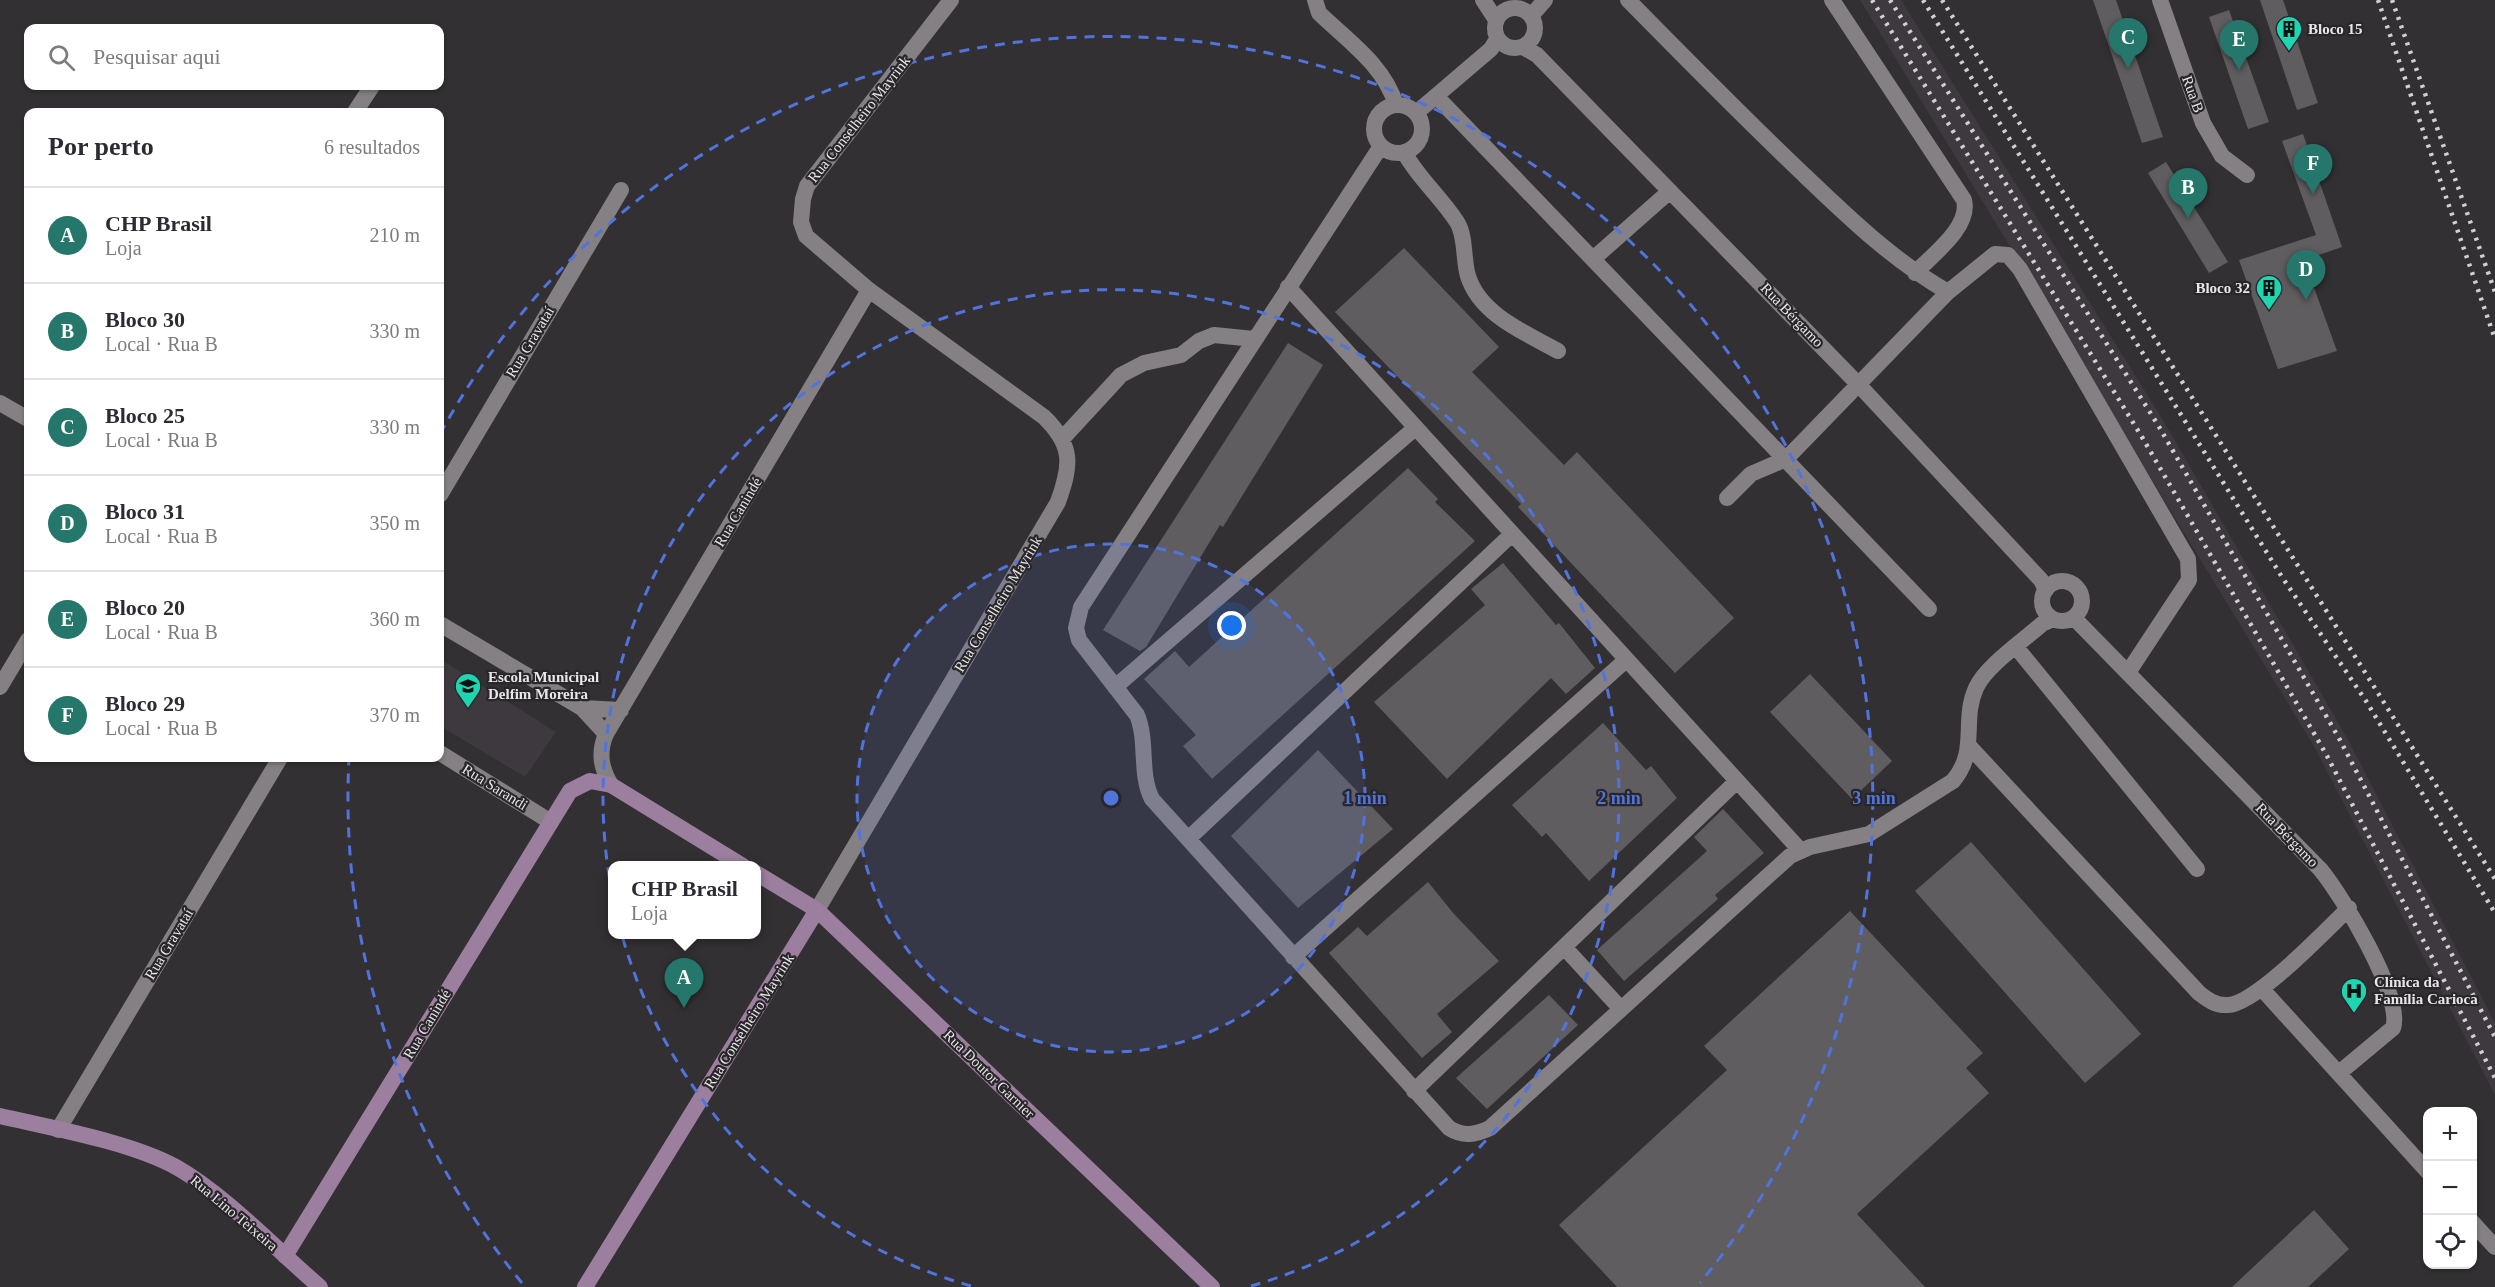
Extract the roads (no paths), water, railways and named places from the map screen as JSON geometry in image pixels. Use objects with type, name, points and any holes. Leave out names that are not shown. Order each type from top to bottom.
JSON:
[{"type":"main road","name":"Rua Canindé","points":[[285,1256],[570,791],[590,781],[611,785]]},
{"type":"main road","points":[[611,785],[735,861]]},
{"type":"main road","name":"Rua Doutor Garnier","points":[[761,876],[817,910],[1212,1287]]},
{"type":"main road","name":"Rua Conselheiro Mayrink","points":[[585,1287],[817,910]]},
{"type":"main road","name":"Rua Lino Teixeira","points":[[0,1116],[137,1151],[175,1166],[198,1181],[320,1287]]},
{"type":"street","name":"Rua Conselheiro Mayrink","points":[[817,910],[1058,502],[1068,474],[1067,450],[1057,429],[1044,417],[869,290],[806,236],[801,222],[803,199],[807,186],[951,0]]},
{"type":"street","points":[[1315,0],[1319,13],[1380,71],[1390,87],[1396,105]]},
{"type":"street","points":[[1483,0],[1498,17]]},
{"type":"street","points":[[1628,0],[1735,109],[1852,221],[1915,273],[1948,292]]},
{"type":"street","points":[[1832,0],[1964,200],[1966,213],[1959,226],[1915,273]]},
{"type":"street","name":"Rua B","points":[[2160,0],[2203,123],[2222,156],[2247,176]]},
{"type":"street","points":[[1514,8],[1535,8],[1535,27],[1530,48],[1497,44],[1494,27],[1498,17],[1514,8]]},
{"type":"street","points":[[1416,113],[1497,44]]},
{"type":"street","name":"Rua Bérgamo","points":[[1530,48],[1858,384],[2046,585]]},
{"type":"street","points":[[358,108],[369,90]]},
{"type":"street","points":[[1436,96],[1929,609]]},
{"type":"street","points":[[1396,105],[1407,107],[1416,113],[1422,124],[1421,136],[1415,146],[1404,152],[1392,152],[1381,146],[1375,137],[1374,126],[1378,116],[1386,109],[1396,105]]},
{"type":"street","points":[[1381,146],[1081,607],[1076,628],[1079,640],[1137,714],[1142,727],[1148,792],[1293,957],[1449,1128],[1457,1133],[1479,1133],[1490,1128],[1790,856],[1800,850],[1846,842],[1881,828],[1953,781],[1965,764],[1975,690],[1988,672],[2047,619],[2068,621],[2078,618],[2083,605],[2077,588],[2064,581],[2046,585],[2042,600],[2047,619]]},
{"type":"street","points":[[1404,152],[1413,170],[1459,224],[1468,277],[1480,297],[1500,318],[1558,351]]},
{"type":"street","name":"Rua Gravataí","points":[[444,488],[621,189]]},
{"type":"street","points":[[1593,259],[1670,191]]},
{"type":"street","points":[[1727,498],[1751,474],[1786,459],[1948,292],[1995,254],[2008,255],[2014,261],[2184,550],[2190,570],[2189,580],[2129,671]]},
{"type":"street","points":[[1288,287],[1414,429],[1800,850]]},
{"type":"street","name":"Rua Canindé","points":[[606,734],[869,290]]},
{"type":"street","points":[[1062,439],[1121,375],[1144,363],[1181,355],[1200,341],[1214,335],[1254,339]]},
{"type":"street","points":[[0,403],[24,417]]},
{"type":"street","points":[[1115,687],[1414,429]]},
{"type":"street","points":[[1188,839],[1511,535]]},
{"type":"street","name":"Rua Bérgamo","points":[[2078,618],[2320,869],[2349,908],[2391,998],[2396,1020],[2393,1028],[2338,1073]]},
{"type":"street","points":[[444,626],[582,708],[606,734],[600,758],[603,772],[611,785]]},
{"type":"street","points":[[0,687],[24,647]]},
{"type":"street","points":[[2016,647],[2197,869]]},
{"type":"street","points":[[1293,957],[1626,660]]},
{"type":"street","points":[[582,708],[621,710]]},
{"type":"street","points":[[1969,746],[2199,993],[2216,1004],[2229,1005],[2243,1001],[2262,989],[2349,908]]},
{"type":"street","name":"Rua Sarandi","points":[[444,755],[551,822]]},
{"type":"street","name":"Rua Gravataí","points":[[58,1130],[278,762]]},
{"type":"street","points":[[1414,1091],[1737,781]]},
{"type":"street","points":[[1564,947],[1621,1009]]},
{"type":"street","points":[[2262,989],[2423,1168]]},
{"type":"street","points":[[2477,1227],[2495,1247]]},
{"type":"railway","points":[[1872,0],[2142,437],[2326,754],[2495,1078]]},
{"type":"railway","points":[[1890,0],[2158,425],[2340,740],[2495,1037]]},
{"type":"railway","points":[[1923,0],[2282,577],[2366,701],[2495,913]]},
{"type":"railway","points":[[1942,0],[2495,879]]},
{"type":"railway","points":[[2378,0],[2495,339]]},
{"type":"railway","points":[[2392,0],[2495,292]]},
{"type":"place","name":"Bloco 15","points":[[2289,52]]},
{"type":"place","name":"Bloco 25","points":[[2128,68]]},
{"type":"place","name":"Bloco 20","points":[[2239,70]]},
{"type":"place","name":"Bloco 29","points":[[2313,194]]},
{"type":"place","name":"Bloco 30","points":[[2188,218]]},
{"type":"place","name":"Bloco 31","points":[[2306,300]]},
{"type":"place","name":"Bloco 32","points":[[2269,311]]},
{"type":"place","name":"Escola Municipal Delfim Moreira","points":[[468,709]]},
{"type":"place","name":"CHP Brasil","points":[[684,1008]]},
{"type":"place","name":"Clínica da Família Carioca","points":[[2354,1014]]}]
